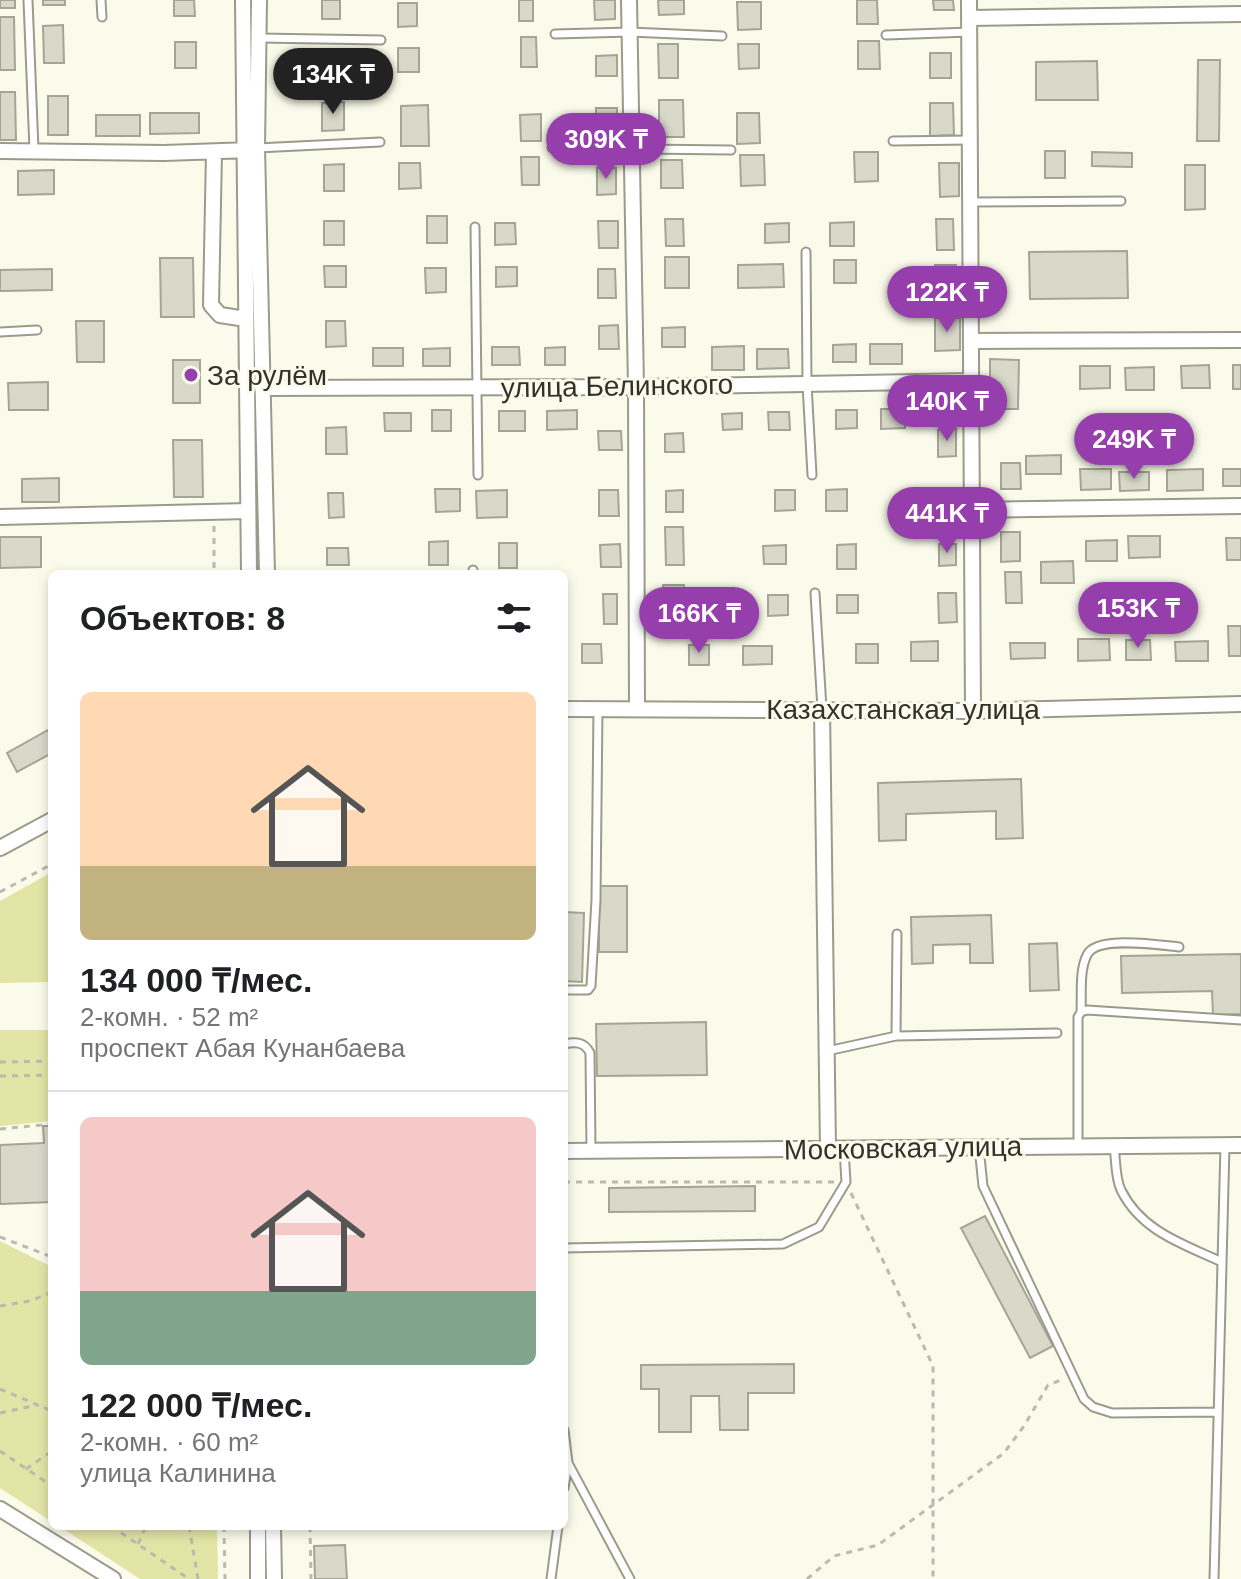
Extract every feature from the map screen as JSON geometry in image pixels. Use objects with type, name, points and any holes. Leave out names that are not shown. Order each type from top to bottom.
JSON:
[{"type":"street","points":[[243,0],[262,388],[267,570]]},
{"type":"street","points":[[249,570],[246,319],[259,0]]},
{"type":"street","points":[[629,0],[636,387],[637,708]]},
{"type":"street","points":[[969,0],[973,711]]},
{"type":"street","points":[[970,25],[1241,14]]},
{"type":"street","points":[[0,151],[251,150]]},
{"type":"street","points":[[214,152],[211,305],[220,315],[246,319]]},
{"type":"street","points":[[972,341],[1241,340]]},
{"type":"street","name":"улица Белинского","points":[[262,388],[636,387],[972,381]]},
{"type":"street","points":[[973,510],[1241,506]]},
{"type":"street","points":[[0,517],[248,511]]},
{"type":"street","name":"Казахстанская улица","points":[[568,709],[973,711],[1241,704]]},
{"type":"street","points":[[822,709],[827,1051],[836,1149]]},
{"type":"street","points":[[0,848],[48,822]]},
{"type":"street","name":"Московская улица","points":[[568,1151],[1241,1145]]},
{"type":"street","points":[[0,1509],[113,1579]]},
{"type":"street","points":[[258,1530],[258,1579]]},
{"type":"street","points":[[273,1530],[274,1579]]},
{"type":"lane","points":[[28,0],[34,150]]},
{"type":"lane","points":[[101,0],[102,17]]},
{"type":"lane","points":[[886,35],[970,25]]},
{"type":"lane","points":[[555,34],[630,32],[722,36]]},
{"type":"lane","points":[[259,38],[381,40]]},
{"type":"lane","points":[[893,141],[970,140]]},
{"type":"lane","points":[[251,150],[380,142]]},
{"type":"lane","points":[[552,148],[731,150]]},
{"type":"lane","points":[[971,202],[1121,201]]},
{"type":"lane","points":[[475,227],[478,475]]},
{"type":"lane","points":[[806,252],[807,384],[812,475]]},
{"type":"lane","points":[[0,332],[37,330]]},
{"type":"lane","points":[[815,593],[822,709]]},
{"type":"lane","points":[[568,990],[588,990],[591,986],[596,900],[598,708]]},
{"type":"lane","points":[[896,1036],[897,934]]},
{"type":"lane","points":[[1078,1146],[1078,1017],[1081,1012],[1083,968],[1088,952],[1096,945],[1118,943],[1179,947]]},
{"type":"lane","points":[[1081,1012],[1241,1020]]},
{"type":"lane","points":[[827,1051],[896,1036],[1057,1033]]},
{"type":"lane","points":[[568,1043],[577,1042],[587,1047],[590,1053],[591,1151]]},
{"type":"lane","points":[[1214,1579],[1225,1145]]},
{"type":"lane","points":[[1114,1146],[1120,1188],[1141,1219],[1155,1231],[1222,1262]]},
{"type":"lane","points":[[979,1147],[983,1186],[1084,1399],[1101,1411],[1218,1412]]},
{"type":"lane","points":[[568,1248],[783,1244],[819,1227],[846,1182],[836,1149]]},
{"type":"lane","points":[[568,1463],[630,1579]]},
{"type":"lane","points":[[551,1579],[557,1530]]},
{"type":"path","points":[[214,512],[214,570]]},
{"type":"path","points":[[0,892],[48,866]]},
{"type":"path","points":[[0,1062],[48,1061]]},
{"type":"path","points":[[0,1076],[48,1075]]},
{"type":"path","points":[[0,1129],[48,1124]]},
{"type":"path","points":[[568,1182],[846,1182],[933,1366],[933,1579]]},
{"type":"path","points":[[0,1237],[48,1255]]},
{"type":"path","points":[[0,1306],[30,1301],[48,1294]]},
{"type":"path","points":[[807,1579],[834,1556],[878,1545],[1004,1453],[1048,1385],[1073,1375]]},
{"type":"path","points":[[0,1389],[48,1409]]},
{"type":"path","points":[[0,1413],[38,1405]]},
{"type":"path","points":[[0,1451],[48,1483]]},
{"type":"path","points":[[26,1469],[48,1454]]},
{"type":"path","points":[[117,1530],[189,1579]]},
{"type":"path","points":[[138,1544],[144,1530]]},
{"type":"path","points":[[190,1530],[198,1579]]},
{"type":"path","points":[[224,1530],[225,1579]]},
{"type":"path","points":[[310,1530],[311,1579]]},
{"type":"green space","points":[[48,874],[48,982],[0,983],[0,901]]},
{"type":"green space","points":[[0,1030],[48,1030],[48,1121],[0,1126]]},
{"type":"green space","points":[[0,1241],[48,1265],[48,1519],[0,1488]]},
{"type":"green space","points":[[65,1530],[217,1530],[218,1579],[140,1579]]},
{"type":"building","points":[[0,0],[15,0],[15,8],[0,8]]},
{"type":"building","points":[[43,0],[65,0],[65,5],[43,5]]},
{"type":"building","points":[[174,0],[194,0],[195,16],[174,16]]},
{"type":"building","points":[[322,0],[340,0],[340,19],[322,19]]},
{"type":"building","points":[[519,0],[533,0],[533,21],[519,21]]},
{"type":"building","points":[[594,0],[615,0],[615,19],[595,20]]},
{"type":"building","points":[[658,0],[684,0],[684,14],[659,15]]},
{"type":"building","points":[[857,0],[877,0],[878,24],[857,24]]},
{"type":"building","points":[[933,0],[953,0],[954,10],[934,10]]},
{"type":"building","points":[[737,2],[761,2],[761,29],[738,30]]},
{"type":"building","points":[[398,3],[417,3],[417,26],[398,27]]},
{"type":"building","points":[[0,17],[14,17],[15,70],[0,70]]},
{"type":"building","points":[[63,25],[64,63],[44,63],[43,26]]},
{"type":"building","points":[[521,37],[536,37],[537,67],[521,67]]},
{"type":"building","points":[[858,41],[879,41],[880,69],[858,69]]},
{"type":"building","points":[[175,42],[196,42],[196,68],[175,68]]},
{"type":"building","points":[[658,44],[678,44],[678,78],[659,78]]},
{"type":"building","points":[[738,44],[759,44],[759,68],[739,69]]},
{"type":"building","points":[[398,48],[419,48],[419,72],[398,72]]},
{"type":"building","points":[[930,53],[951,53],[951,78],[930,78]]},
{"type":"building","points":[[322,54],[343,54],[343,79],[323,79]]},
{"type":"building","points":[[617,55],[617,76],[596,76],[596,56]]},
{"type":"building","points":[[1198,60],[1220,60],[1219,141],[1197,141]]},
{"type":"building","points":[[1097,61],[1098,100],[1036,100],[1036,62]]},
{"type":"building","points":[[0,92],[15,92],[16,140],[0,140]]},
{"type":"building","points":[[48,96],[68,96],[68,135],[48,135]]},
{"type":"building","points":[[659,100],[683,100],[684,137],[659,137]]},
{"type":"building","points":[[344,102],[344,130],[322,131],[322,103]]},
{"type":"building","points":[[930,103],[953,103],[954,135],[930,136]]},
{"type":"building","points":[[428,105],[429,146],[401,146],[401,106]]},
{"type":"building","points":[[596,108],[617,108],[617,128],[596,128]]},
{"type":"building","points":[[150,113],[199,113],[199,133],[150,134]]},
{"type":"building","points":[[737,113],[759,113],[760,143],[737,144]]},
{"type":"building","points":[[541,114],[541,141],[521,141],[520,115]]},
{"type":"building","points":[[96,115],[140,115],[140,136],[96,136]]},
{"type":"building","points":[[1045,151],[1065,151],[1065,178],[1045,178]]},
{"type":"building","points":[[854,152],[878,152],[878,181],[855,182]]},
{"type":"building","points":[[1092,152],[1132,153],[1132,167],[1092,166]]},
{"type":"building","points":[[740,155],[764,155],[765,185],[741,186]]},
{"type":"building","points":[[521,157],[539,157],[539,185],[522,185]]},
{"type":"building","points":[[661,160],[682,160],[683,188],[661,188]]},
{"type":"building","points":[[399,163],[420,163],[421,188],[399,189]]},
{"type":"building","points":[[939,163],[959,163],[959,196],[940,197]]},
{"type":"building","points":[[344,164],[344,191],[324,191],[324,165]]},
{"type":"building","points":[[1185,165],[1205,165],[1205,209],[1185,210]]},
{"type":"building","points":[[597,168],[616,168],[616,194],[597,195]]},
{"type":"building","points":[[54,170],[54,194],[18,195],[18,171]]},
{"type":"building","points":[[427,216],[447,216],[447,243],[427,243]]},
{"type":"building","points":[[665,219],[683,219],[684,246],[666,246]]},
{"type":"building","points":[[936,219],[953,219],[954,250],[937,250]]},
{"type":"building","points":[[324,221],[344,221],[344,245],[324,245]]},
{"type":"building","points":[[598,221],[618,221],[618,248],[599,248]]},
{"type":"building","points":[[854,222],[854,246],[830,246],[830,223]]},
{"type":"building","points":[[495,223],[515,223],[516,244],[495,245]]},
{"type":"building","points":[[789,223],[789,242],[765,243],[765,224]]},
{"type":"building","points":[[1127,251],[1128,298],[1030,299],[1029,252]]},
{"type":"building","points":[[665,257],[689,257],[689,288],[665,288]]},
{"type":"building","points":[[160,258],[193,258],[194,317],[161,317]]},
{"type":"building","points":[[834,260],[856,260],[856,283],[834,283]]},
{"type":"building","points":[[783,264],[784,287],[738,288],[738,265]]},
{"type":"building","points":[[935,265],[956,265],[956,294],[936,295]]},
{"type":"building","points":[[324,266],[346,266],[346,287],[325,287]]},
{"type":"building","points":[[496,267],[517,267],[517,286],[496,287]]},
{"type":"building","points":[[425,268],[446,268],[446,292],[426,293]]},
{"type":"building","points":[[52,269],[52,290],[0,291],[0,270]]},
{"type":"building","points":[[598,269],[615,269],[616,298],[598,298]]},
{"type":"building","points":[[935,318],[960,318],[960,350],[935,351]]},
{"type":"building","points":[[76,321],[104,321],[104,362],[77,362]]},
{"type":"building","points":[[326,321],[345,321],[346,346],[326,347]]},
{"type":"building","points":[[618,325],[619,349],[599,349],[599,326]]},
{"type":"building","points":[[685,327],[685,347],[662,347],[662,328]]},
{"type":"building","points":[[856,344],[856,362],[833,362],[833,345]]},
{"type":"building","points":[[870,344],[902,344],[902,364],[870,364]]},
{"type":"building","points":[[744,346],[744,370],[712,370],[712,347]]},
{"type":"building","points":[[492,347],[519,347],[520,365],[492,365]]},
{"type":"building","points":[[565,347],[565,365],[545,365],[545,348]]},
{"type":"building","points":[[373,348],[403,348],[403,366],[373,366]]},
{"type":"building","points":[[450,348],[450,366],[423,366],[423,349]]},
{"type":"building","points":[[757,349],[788,349],[789,368],[757,369]]},
{"type":"building","points":[[990,359],[1019,360],[1018,409],[990,409]]},
{"type":"building","points":[[173,360],[200,360],[200,403],[173,403]]},
{"type":"building","points":[[1209,365],[1210,388],[1182,388],[1181,366]]},
{"type":"building","points":[[1233,365],[1241,365],[1241,389],[1233,389]]},
{"type":"building","points":[[1080,366],[1110,366],[1110,388],[1080,389]]},
{"type":"building","points":[[1154,367],[1154,390],[1126,390],[1125,368]]},
{"type":"building","points":[[48,382],[48,410],[9,410],[8,383]]},
{"type":"building","points":[[881,409],[905,409],[905,428],[881,429]]},
{"type":"building","points":[[432,410],[451,410],[451,431],[432,431]]},
{"type":"building","points":[[577,410],[577,429],[547,430],[547,411]]},
{"type":"building","points":[[836,410],[857,410],[857,428],[836,429]]},
{"type":"building","points":[[499,411],[525,411],[525,431],[499,431]]},
{"type":"building","points":[[768,412],[789,412],[790,430],[769,430]]},
{"type":"building","points":[[384,413],[411,413],[411,431],[385,431]]},
{"type":"building","points":[[742,413],[742,429],[723,430],[722,414]]},
{"type":"building","points":[[346,427],[347,454],[326,454],[326,428]]},
{"type":"building","points":[[956,429],[956,456],[938,457],[938,430]]},
{"type":"building","points":[[598,431],[621,431],[622,450],[599,450]]},
{"type":"building","points":[[683,433],[684,452],[665,452],[665,434]]},
{"type":"building","points":[[173,440],[202,440],[203,497],[174,497]]},
{"type":"building","points":[[1061,455],[1061,474],[1026,474],[1026,456]]},
{"type":"building","points":[[1001,463],[1020,463],[1021,489],[1001,489]]},
{"type":"building","points":[[1080,469],[1111,469],[1111,489],[1081,490]]},
{"type":"building","points":[[1203,469],[1203,490],[1167,491],[1167,470]]},
{"type":"building","points":[[1223,469],[1241,469],[1241,486],[1223,486]]},
{"type":"building","points":[[1119,472],[1149,472],[1149,490],[1120,491]]},
{"type":"building","points":[[59,478],[59,502],[22,502],[22,479]]},
{"type":"building","points":[[956,488],[957,516],[940,517],[939,489]]},
{"type":"building","points":[[435,489],[460,489],[460,511],[436,512]]},
{"type":"building","points":[[847,489],[847,511],[826,511],[826,490]]},
{"type":"building","points":[[507,490],[507,517],[477,518],[476,491]]},
{"type":"building","points":[[599,490],[618,490],[619,516],[599,516]]},
{"type":"building","points":[[683,490],[683,512],[666,512],[666,491]]},
{"type":"building","points":[[775,490],[795,490],[795,510],[775,511]]},
{"type":"building","points":[[328,493],[343,493],[344,517],[329,518]]},
{"type":"building","points":[[665,527],[683,527],[684,565],[666,565]]},
{"type":"building","points":[[1001,532],[1020,532],[1020,561],[1001,562]]},
{"type":"building","points":[[1128,536],[1160,536],[1160,557],[1129,558]]},
{"type":"building","points":[[0,537],[41,537],[41,567],[0,568]]},
{"type":"building","points":[[1226,538],[1241,538],[1241,560],[1227,560]]},
{"type":"building","points":[[1117,540],[1117,561],[1086,561],[1086,541]]},
{"type":"building","points":[[448,541],[448,565],[429,565],[429,542]]},
{"type":"building","points":[[499,543],[517,543],[517,568],[499,568]]},
{"type":"building","points":[[620,544],[621,567],[601,567],[600,545]]},
{"type":"building","points":[[856,544],[856,569],[837,569],[837,545]]},
{"type":"building","points":[[939,544],[956,544],[956,565],[939,566]]},
{"type":"building","points":[[786,545],[786,564],[764,564],[763,546]]},
{"type":"building","points":[[327,548],[348,548],[349,565],[327,565]]},
{"type":"building","points":[[1073,561],[1074,583],[1041,583],[1041,562]]},
{"type":"building","points":[[1005,572],[1021,572],[1022,603],[1006,603]]},
{"type":"building","points":[[663,585],[684,585],[685,616],[664,616]]},
{"type":"building","points":[[938,593],[956,593],[957,622],[939,623]]},
{"type":"building","points":[[603,594],[617,594],[617,624],[604,624]]},
{"type":"building","points":[[768,595],[788,595],[788,615],[768,616]]},
{"type":"building","points":[[837,595],[858,595],[858,613],[837,613]]},
{"type":"building","points":[[1228,626],[1241,626],[1241,656],[1229,656]]},
{"type":"building","points":[[1078,639],[1109,639],[1110,660],[1078,661]]},
{"type":"building","points":[[1126,640],[1150,640],[1151,660],[1126,660]]},
{"type":"building","points":[[938,641],[938,661],[911,661],[911,642]]},
{"type":"building","points":[[1208,641],[1208,661],[1176,661],[1175,642]]},
{"type":"building","points":[[1010,643],[1045,643],[1045,658],[1011,659]]},
{"type":"building","points":[[582,644],[601,644],[602,663],[582,663]]},
{"type":"building","points":[[856,644],[878,644],[878,663],[856,663]]},
{"type":"building","points":[[689,645],[709,645],[709,665],[689,665]]},
{"type":"building","points":[[743,646],[772,646],[772,664],[743,665]]},
{"type":"building","points":[[48,730],[48,755],[17,772],[7,753]]},
{"type":"building","points":[[1021,779],[1023,838],[996,839],[996,811],[906,814],[906,840],[879,841],[878,783]]},
{"type":"building","points":[[599,886],[627,886],[627,952],[599,952]]},
{"type":"building","points":[[568,912],[584,913],[582,982],[568,981]]},
{"type":"building","points":[[991,915],[993,963],[970,963],[970,944],[933,945],[933,963],[912,964],[911,917]]},
{"type":"building","points":[[1057,943],[1059,990],[1030,991],[1029,944]]},
{"type":"building","points":[[1241,954],[1241,1014],[1213,1015],[1212,991],[1122,993],[1121,956]]},
{"type":"building","points":[[706,1022],[707,1075],[597,1076],[596,1024]]},
{"type":"building","points":[[43,1126],[48,1126],[48,1202],[0,1204],[0,1145],[44,1143]]},
{"type":"building","points":[[755,1186],[755,1211],[609,1212],[609,1188]]},
{"type":"building","points":[[985,1216],[1053,1346],[1030,1358],[961,1228]]},
{"type":"building","points":[[794,1364],[794,1393],[748,1393],[748,1430],[720,1430],[719,1396],[691,1396],[691,1432],[659,1432],[659,1389],[641,1389],[641,1365]]},
{"type":"building","points":[[345,1545],[347,1579],[315,1579],[314,1546]]},
{"type":"place","name":"За рулём","points":[[191,375]]}]
